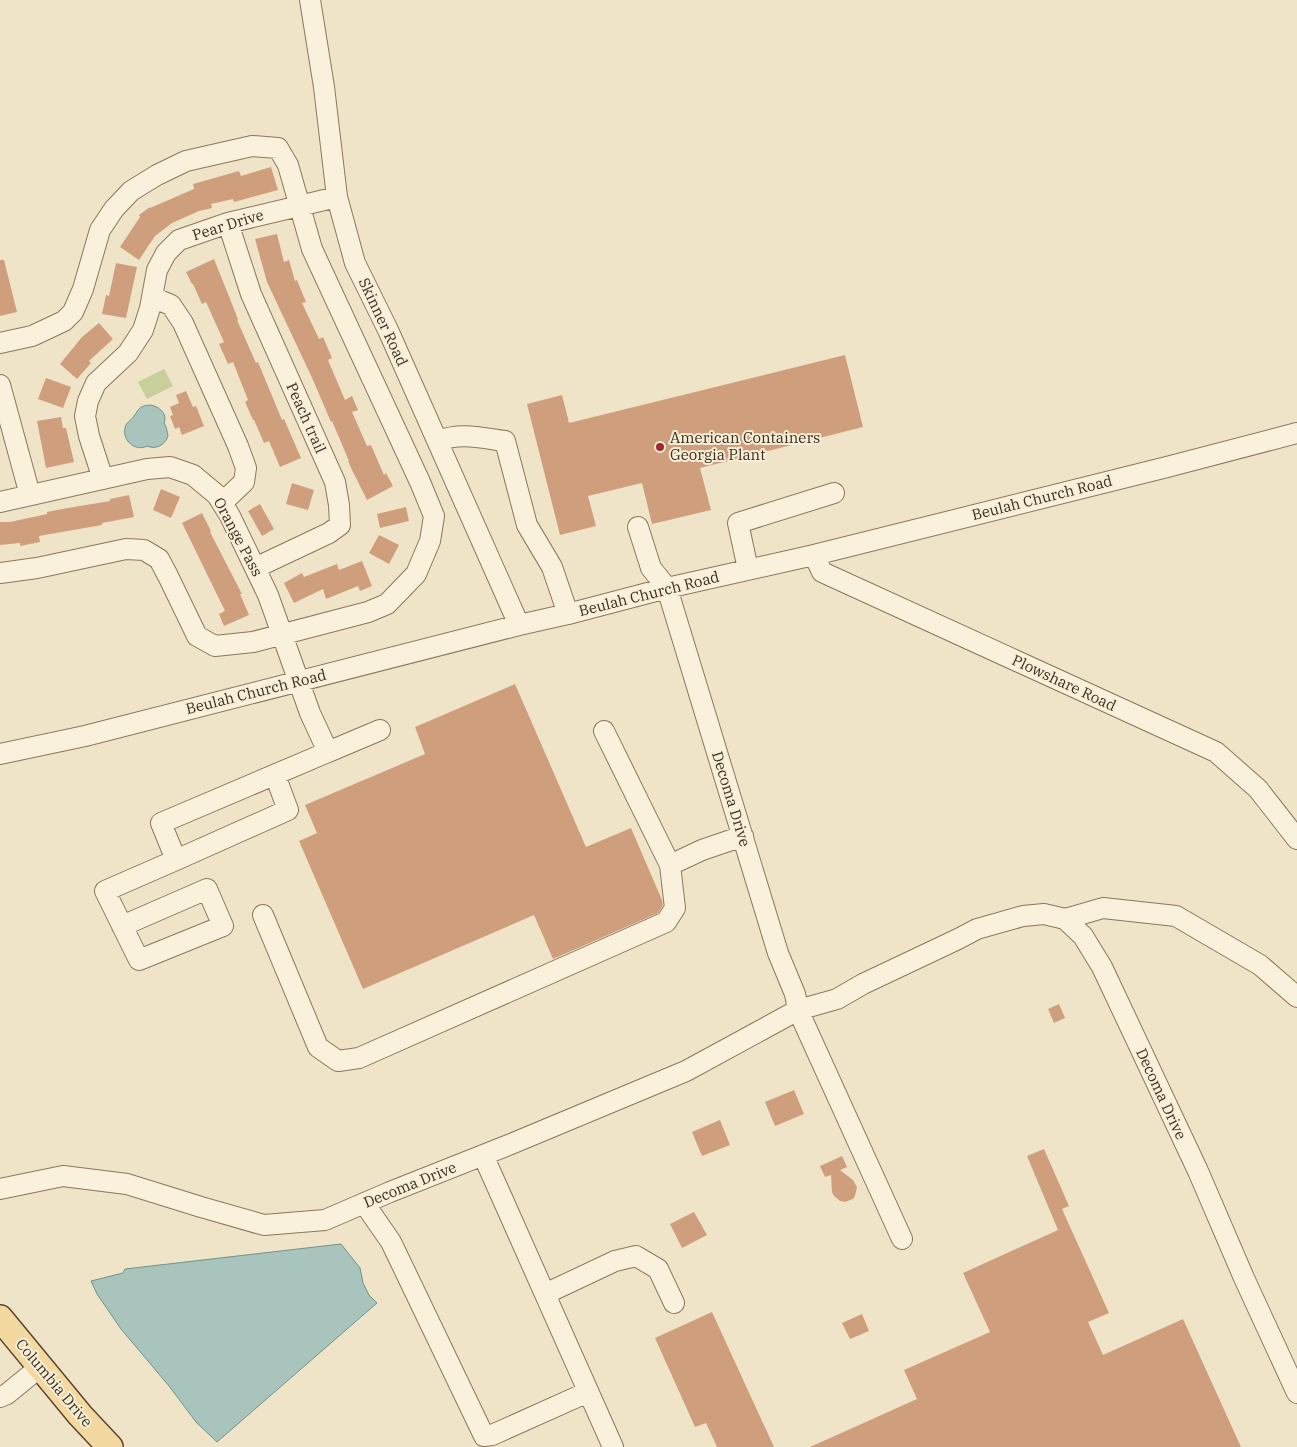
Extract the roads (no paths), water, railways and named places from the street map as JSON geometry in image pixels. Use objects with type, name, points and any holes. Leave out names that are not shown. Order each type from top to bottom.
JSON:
[{"type":"main road","name":"Columbia Drive","points":[[0,1318],[80,1415],[110,1447]]},
{"type":"street","name":"Skinner Road","points":[[310,0],[324,87],[337,196],[355,263],[388,330],[519,625]]},
{"type":"street","points":[[0,343],[32,336],[64,321],[73,312],[83,288],[100,230],[114,209],[131,190],[186,161],[252,146],[278,148],[288,166],[312,249],[434,516],[430,541],[416,574],[387,604],[368,612],[253,642],[215,646],[197,636],[159,559],[144,550],[126,548],[37,568],[0,573]]},
{"type":"street","name":"Pear Drive","points":[[103,479],[89,436],[85,416],[88,402],[96,383],[128,354],[143,330],[150,308],[157,270],[166,253],[179,240],[228,223],[337,196]]},
{"type":"street","name":"Peach trail","points":[[228,223],[252,294],[335,482],[339,506],[340,525],[329,533],[255,568]]},
{"type":"street","points":[[152,297],[171,305],[183,323],[246,468],[244,482],[222,503]]},
{"type":"street","points":[[0,385],[30,495]]},
{"type":"street","name":"Beulah Church Road","points":[[0,754],[85,736],[667,588],[814,555],[1167,467],[1297,432]]},
{"type":"street","points":[[438,441],[450,436],[470,436],[505,442],[527,525],[552,567],[568,614]]},
{"type":"street","name":"Orange Pass","points":[[0,502],[147,469],[170,467],[193,475],[217,495],[230,516],[268,595],[310,713],[328,752]]},
{"type":"street","points":[[748,569],[738,523],[834,493]]},
{"type":"street","points":[[638,527],[651,568],[667,588]]},
{"type":"street","name":"Plowshare Road","points":[[814,555],[822,572],[1216,752],[1258,789],[1297,839]]},
{"type":"street","name":"Decoma Drive","points":[[667,588],[778,954],[795,994],[798,1010]]},
{"type":"street","points":[[176,860],[161,823],[380,730]]},
{"type":"street","points":[[263,915],[318,1047],[338,1061],[360,1058],[666,922],[675,908],[670,865],[604,731]]},
{"type":"street","points":[[122,926],[207,889],[223,926],[139,960],[122,926],[105,890],[288,810],[274,775]]},
{"type":"street","points":[[670,865],[702,850],[743,836]]},
{"type":"street","name":"Decoma Drive","points":[[1064,919],[1103,908],[1176,916],[1260,966],[1297,997]]},
{"type":"street","name":"Decoma Drive","points":[[0,1189],[62,1176],[127,1184],[264,1224],[325,1220],[686,1071],[798,1010],[837,999],[911,960],[958,940],[977,929],[1023,916],[1044,914],[1064,919],[1083,936],[1102,966],[1198,1171],[1244,1278],[1297,1393]]},
{"type":"street","points":[[798,1010],[902,1238]]},
{"type":"street","points":[[483,1155],[613,1447]]},
{"type":"street","points":[[364,1203],[391,1242],[484,1436],[492,1435],[588,1392]]},
{"type":"street","points":[[545,1294],[615,1261],[636,1256],[658,1269],[674,1303]]},
{"type":"street","points":[[0,1397],[7,1394],[40,1367]]},
{"type":"water","points":[[150,405],[159,409],[164,414],[164,423],[168,436],[160,446],[138,448],[128,441],[125,433],[126,426],[140,408]]},
{"type":"water","points":[[341,1244],[360,1268],[363,1283],[369,1295],[377,1303],[217,1442],[196,1422],[169,1386],[121,1329],[97,1294],[91,1281],[123,1273],[125,1269]]},
{"type":"place","name":"American Containers Georgia Plant","points":[[660,447]]}]
